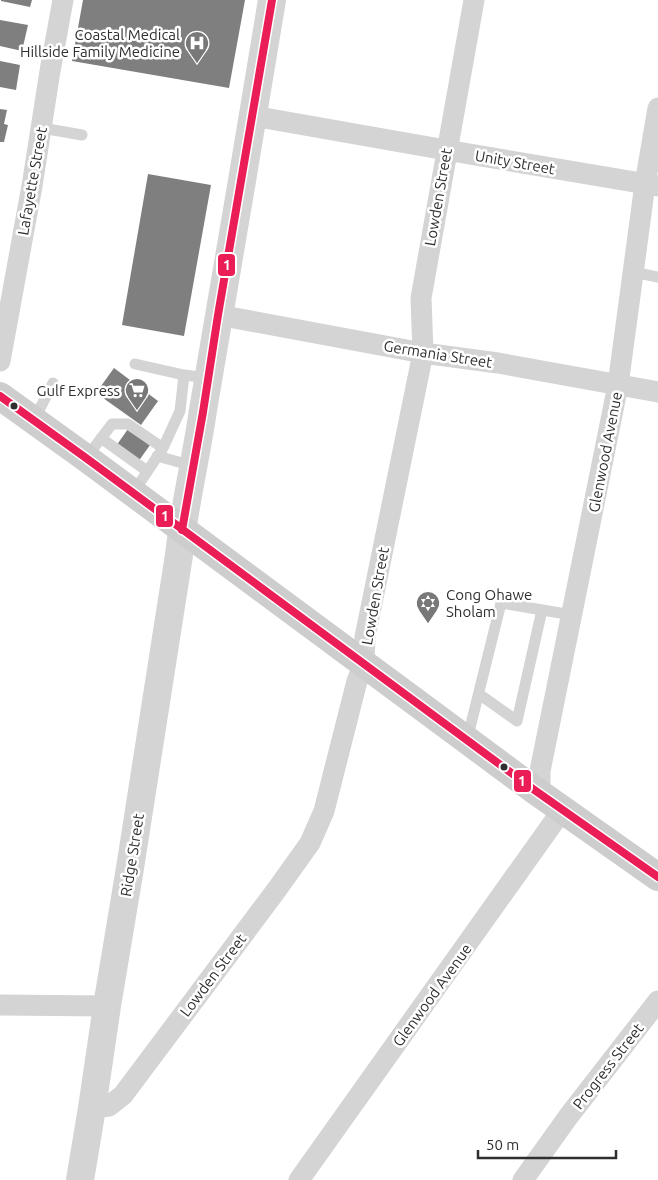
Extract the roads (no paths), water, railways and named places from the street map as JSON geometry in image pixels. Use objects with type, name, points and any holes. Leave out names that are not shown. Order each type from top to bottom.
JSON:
[{"type":"main road","points":[[0,396],[34,420],[93,448],[140,482],[182,530],[540,794],[658,877]]},
{"type":"street","name":"Lafayette Street","points":[[0,361],[63,0]]},
{"type":"street","name":"Ridge Street","points":[[80,1180],[106,1006],[132,859],[193,466],[196,376],[218,316],[272,0]]},
{"type":"street","name":"Lowden Street","points":[[92,1108],[109,1106],[123,1095],[310,843],[324,811],[357,681],[364,664],[365,637],[423,353],[421,298],[474,0]]},
{"type":"street","name":"Glenwood Avenue","points":[[540,794],[540,772],[618,385],[633,272],[651,185],[658,108]]},
{"type":"street","name":"Unity Street","points":[[253,116],[651,185]]},
{"type":"street","name":"Germania Street","points":[[218,316],[423,353],[658,392]]},
{"type":"street","name":"Glenwood Avenue","points":[[299,1180],[563,809]]},
{"type":"street","name":"Progress Street","points":[[523,1180],[568,1117],[658,1001]]},
{"type":"street","points":[[0,1005],[106,1006]]},
{"type":"lane","points":[[42,128],[82,135]]},
{"type":"lane","points":[[633,272],[658,277]]},
{"type":"lane","points":[[135,364],[196,376],[160,452],[140,482],[126,455],[93,448],[112,424],[128,424],[160,452],[193,466]]},
{"type":"lane","points":[[34,420],[53,383]]},
{"type":"lane","points":[[467,740],[501,603],[572,616]]},
{"type":"lane","points":[[479,694],[517,721],[542,610]]},
{"type":"place","name":"Coastal Medical Hillside Family Medicine","points":[[197,64]]},
{"type":"place","name":"Gulf Express","points":[[137,411]]},
{"type":"place","name":"Cong Ohawe Sholam","points":[[428,624]]}]
